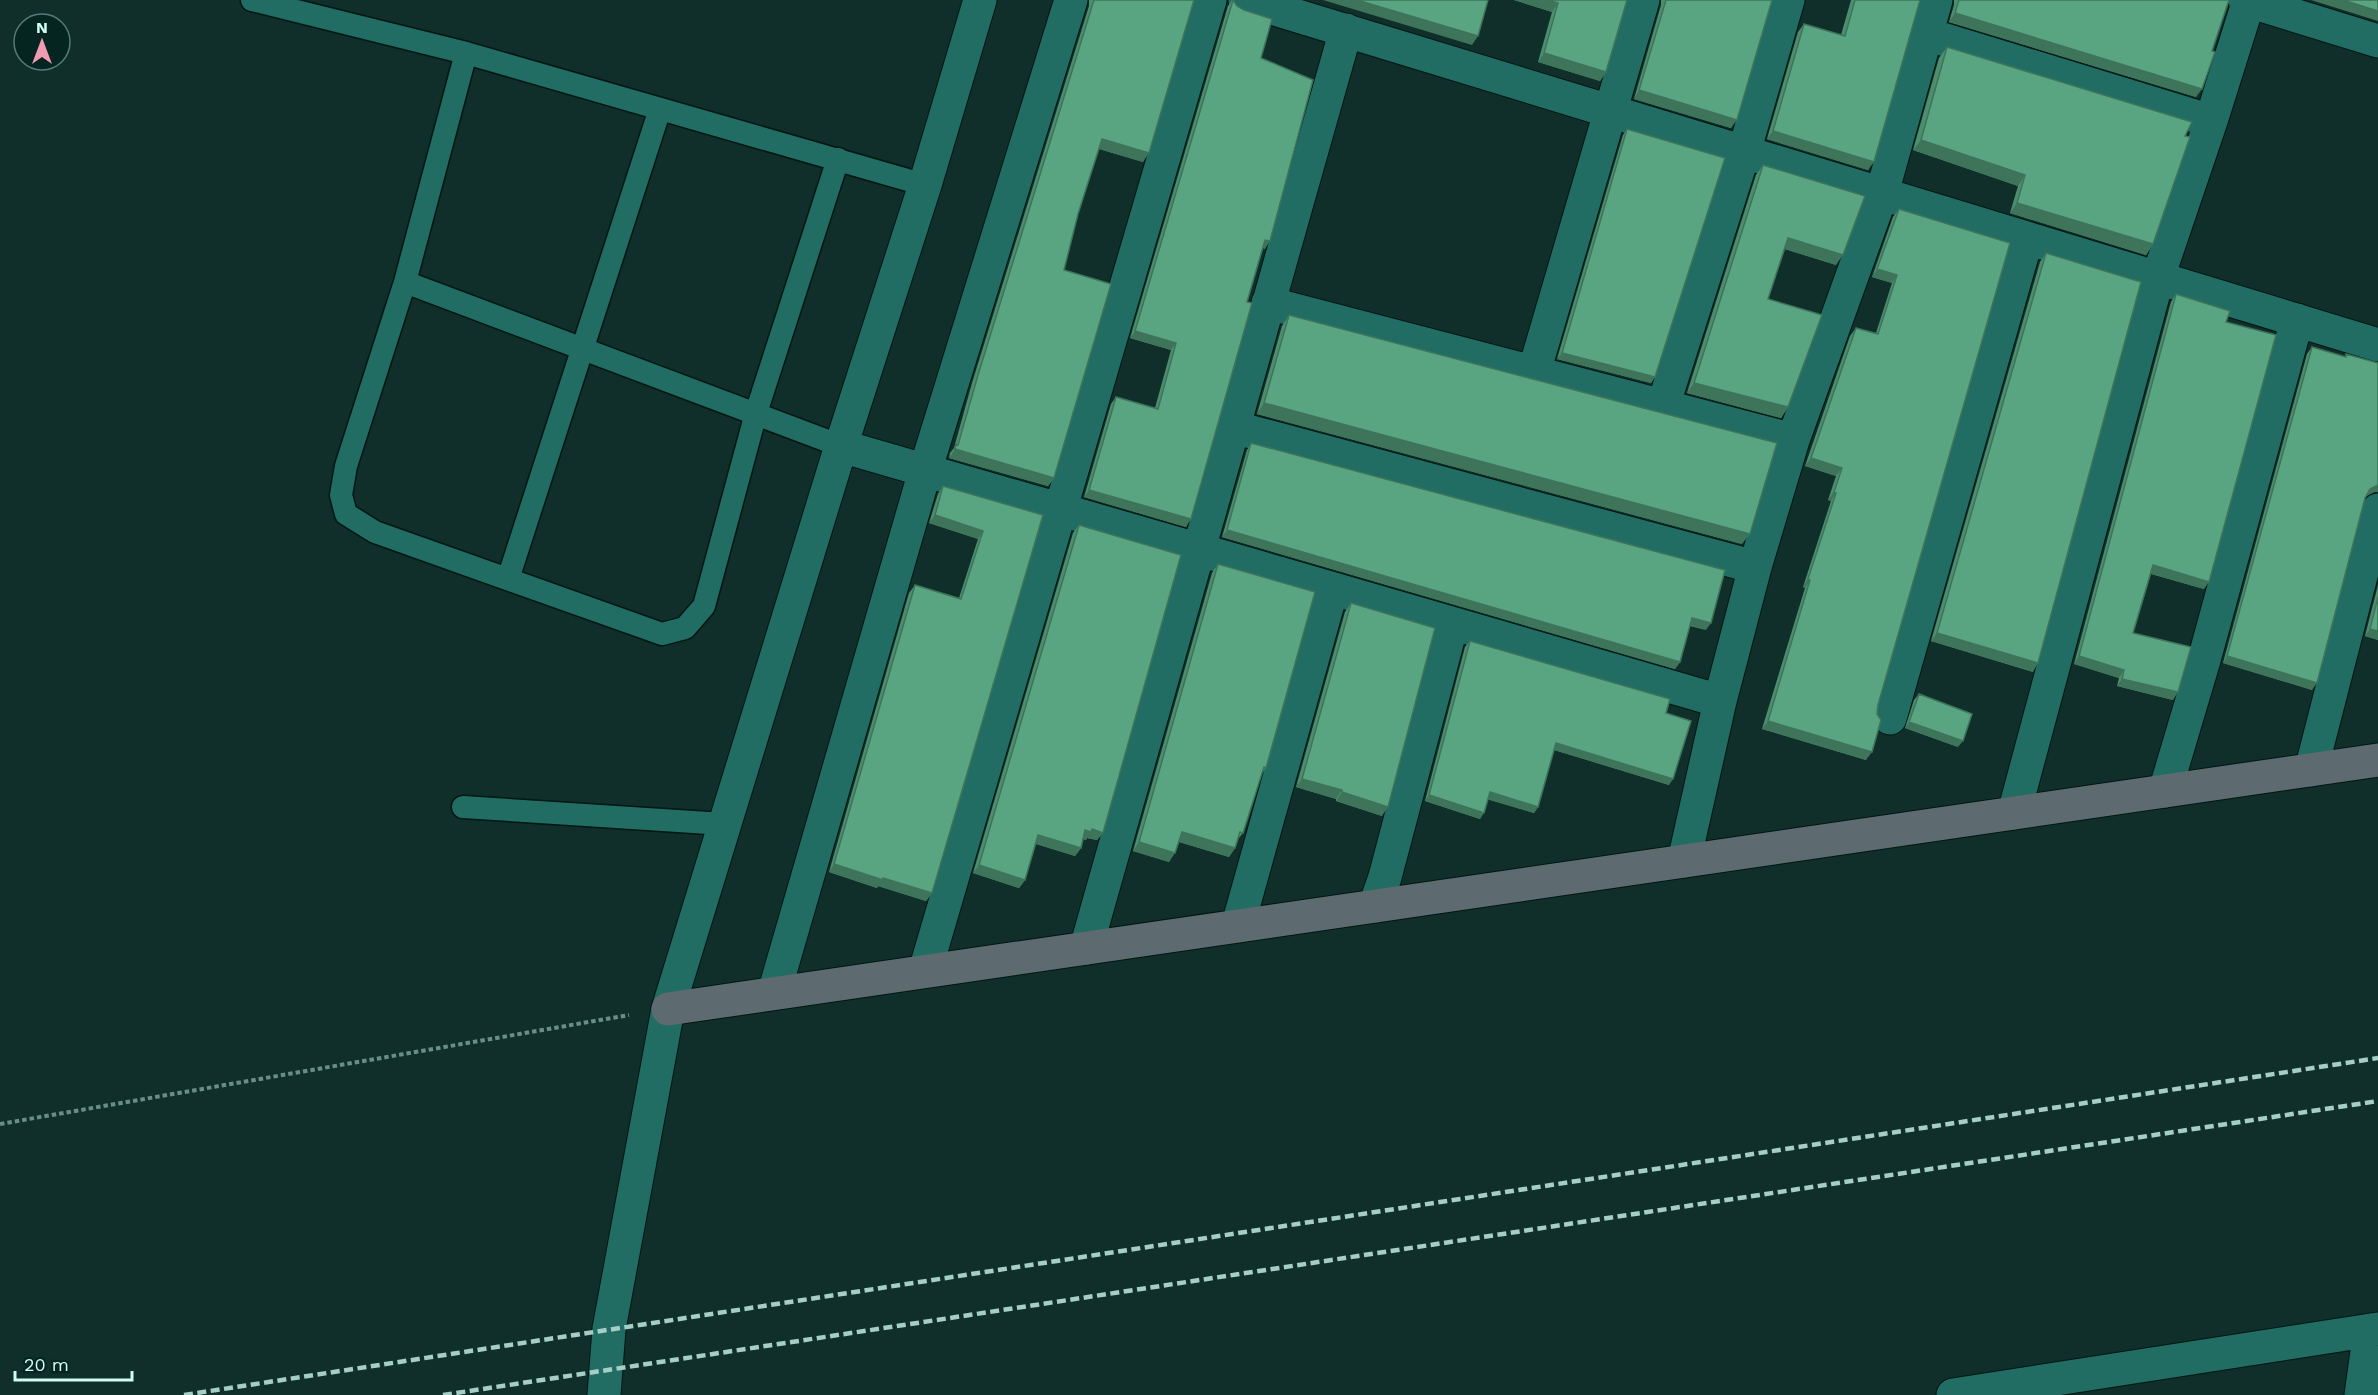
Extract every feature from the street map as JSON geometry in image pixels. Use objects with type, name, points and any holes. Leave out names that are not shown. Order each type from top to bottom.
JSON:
[{"type":"street","points":[[604,1395],[609,1329],[668,1009],[841,446],[926,185],[980,0]]},
{"type":"street","points":[[774,993],[925,471],[1071,0]]},
{"type":"street","points":[[926,971],[1210,0]]},
{"type":"street","points":[[1245,0],[2378,345]]},
{"type":"street","points":[[1534,372],[1643,0]]},
{"type":"street","points":[[1663,406],[1744,152],[1788,0]]},
{"type":"street","points":[[1684,861],[1720,701],[1755,567],[1793,440],[1882,193],[1936,0]]},
{"type":"street","points":[[2014,813],[2158,277],[2211,121],[2248,0],[2376,34]]},
{"type":"street","points":[[1086,948],[1346,30]]},
{"type":"street","points":[[1926,34],[2211,121]]},
{"type":"street","points":[[1890,718],[2027,238]]},
{"type":"street","points":[[1268,303],[1793,440]]},
{"type":"street","points":[[2165,791],[2204,660],[2297,320]]},
{"type":"street","points":[[1233,427],[1755,567]]},
{"type":"street","points":[[841,446],[1720,701]]},
{"type":"street","points":[[2311,770],[2378,510]]},
{"type":"street","points":[[1238,925],[1332,589]]},
{"type":"street","points":[[1375,906],[1385,877],[1452,624]]},
{"type":"street","points":[[668,1009],[2378,760]]},
{"type":"street","points":[[1953,1395],[2374,1330],[2361,1395]]},
{"type":"lane","points":[[252,0],[466,53],[926,185]]},
{"type":"lane","points":[[466,53],[405,282],[346,466],[341,495],[346,514],[375,532],[662,634],[686,628],[704,606],[756,413],[838,159]]},
{"type":"lane","points":[[508,579],[660,109]]},
{"type":"lane","points":[[405,282],[841,446]]},
{"type":"lane","points":[[463,807],[724,824]]},
{"type":"path","points":[[0,1124],[668,1009]]},
{"type":"building","points":[[1094,0],[1194,0],[1149,153],[1102,139],[1078,214],[1064,270],[1111,284],[1054,478],[955,449]]},
{"type":"building","points":[[1233,0],[1244,10],[1272,19],[1261,58],[1313,80],[1270,241],[1265,240],[1247,302],[1252,303],[1191,519],[1089,490],[1116,397],[1158,409],[1176,343],[1135,331]]},
{"type":"building","points":[[1357,0],[1488,0],[1478,36]]},
{"type":"building","points":[[1547,0],[1627,0],[1606,72],[1544,53],[1558,3]]},
{"type":"building","points":[[1666,0],[1772,0],[1737,120],[1639,90]]},
{"type":"building","points":[[1855,0],[1920,0],[1874,162],[1773,131],[1804,24],[1845,36]]},
{"type":"building","points":[[1959,0],[2229,0],[2202,89],[1955,13]]},
{"type":"building","points":[[2343,0],[2378,0],[2378,11]]},
{"type":"building","points":[[1947,47],[2192,122],[2185,136],[2190,137],[2153,244],[2017,203],[2025,175],[1921,140]]},
{"type":"building","points":[[1627,129],[1725,158],[1655,377],[1562,353]]},
{"type":"building","points":[[1763,165],[1865,196],[1843,255],[1788,238],[1768,299],[1822,315],[1788,407],[1694,383]]},
{"type":"building","points":[[1899,209],[2010,243],[1878,705],[1877,714],[1881,720],[1872,752],[1768,721],[1842,468],[1811,458],[1856,328],[1878,334],[1897,275],[1877,269]]},
{"type":"building","points":[[2046,253],[2141,282],[2038,663],[1937,633]]},
{"type":"building","points":[[2176,294],[2230,311],[2226,322],[2276,335],[2209,582],[2153,565],[2133,633],[2191,647],[2178,692],[2122,679],[2124,670],[2079,656]]},
{"type":"building","points":[[1289,315],[1777,443],[1750,534],[1264,403]]},
{"type":"building","points":[[2312,347],[2378,363],[2378,485],[2370,489],[2365,498],[2317,683],[2227,656]]},
{"type":"building","points":[[1251,443],[1725,570],[1711,623],[1692,618],[1680,662],[1227,530]]},
{"type":"building","points":[[943,486],[1043,515],[932,893],[834,864],[915,585],[961,599],[983,531],[935,515]]},
{"type":"building","points":[[1079,525],[1181,555],[1103,833],[1092,829],[1091,832],[1085,830],[1081,848],[1038,835],[1025,880],[979,865]]},
{"type":"building","points":[[1218,564],[1315,592],[1266,768],[1264,767],[1243,833],[1240,832],[1235,848],[1182,832],[1175,853],[1139,842]]},
{"type":"building","points":[[2378,597],[2378,631],[2370,629]]},
{"type":"building","points":[[1351,603],[1435,628],[1388,807],[1342,792],[1342,790],[1302,779]]},
{"type":"building","points":[[1470,641],[1670,699],[1666,713],[1691,721],[1673,779],[1556,743],[1538,807],[1490,792],[1484,813],[1429,795]]},
{"type":"building","points":[[1919,694],[1972,714],[1963,741],[1909,722]]},
{"type":"railway","points":[[184,1395],[2378,1058]]},
{"type":"railway","points":[[443,1395],[2378,1101]]}]
